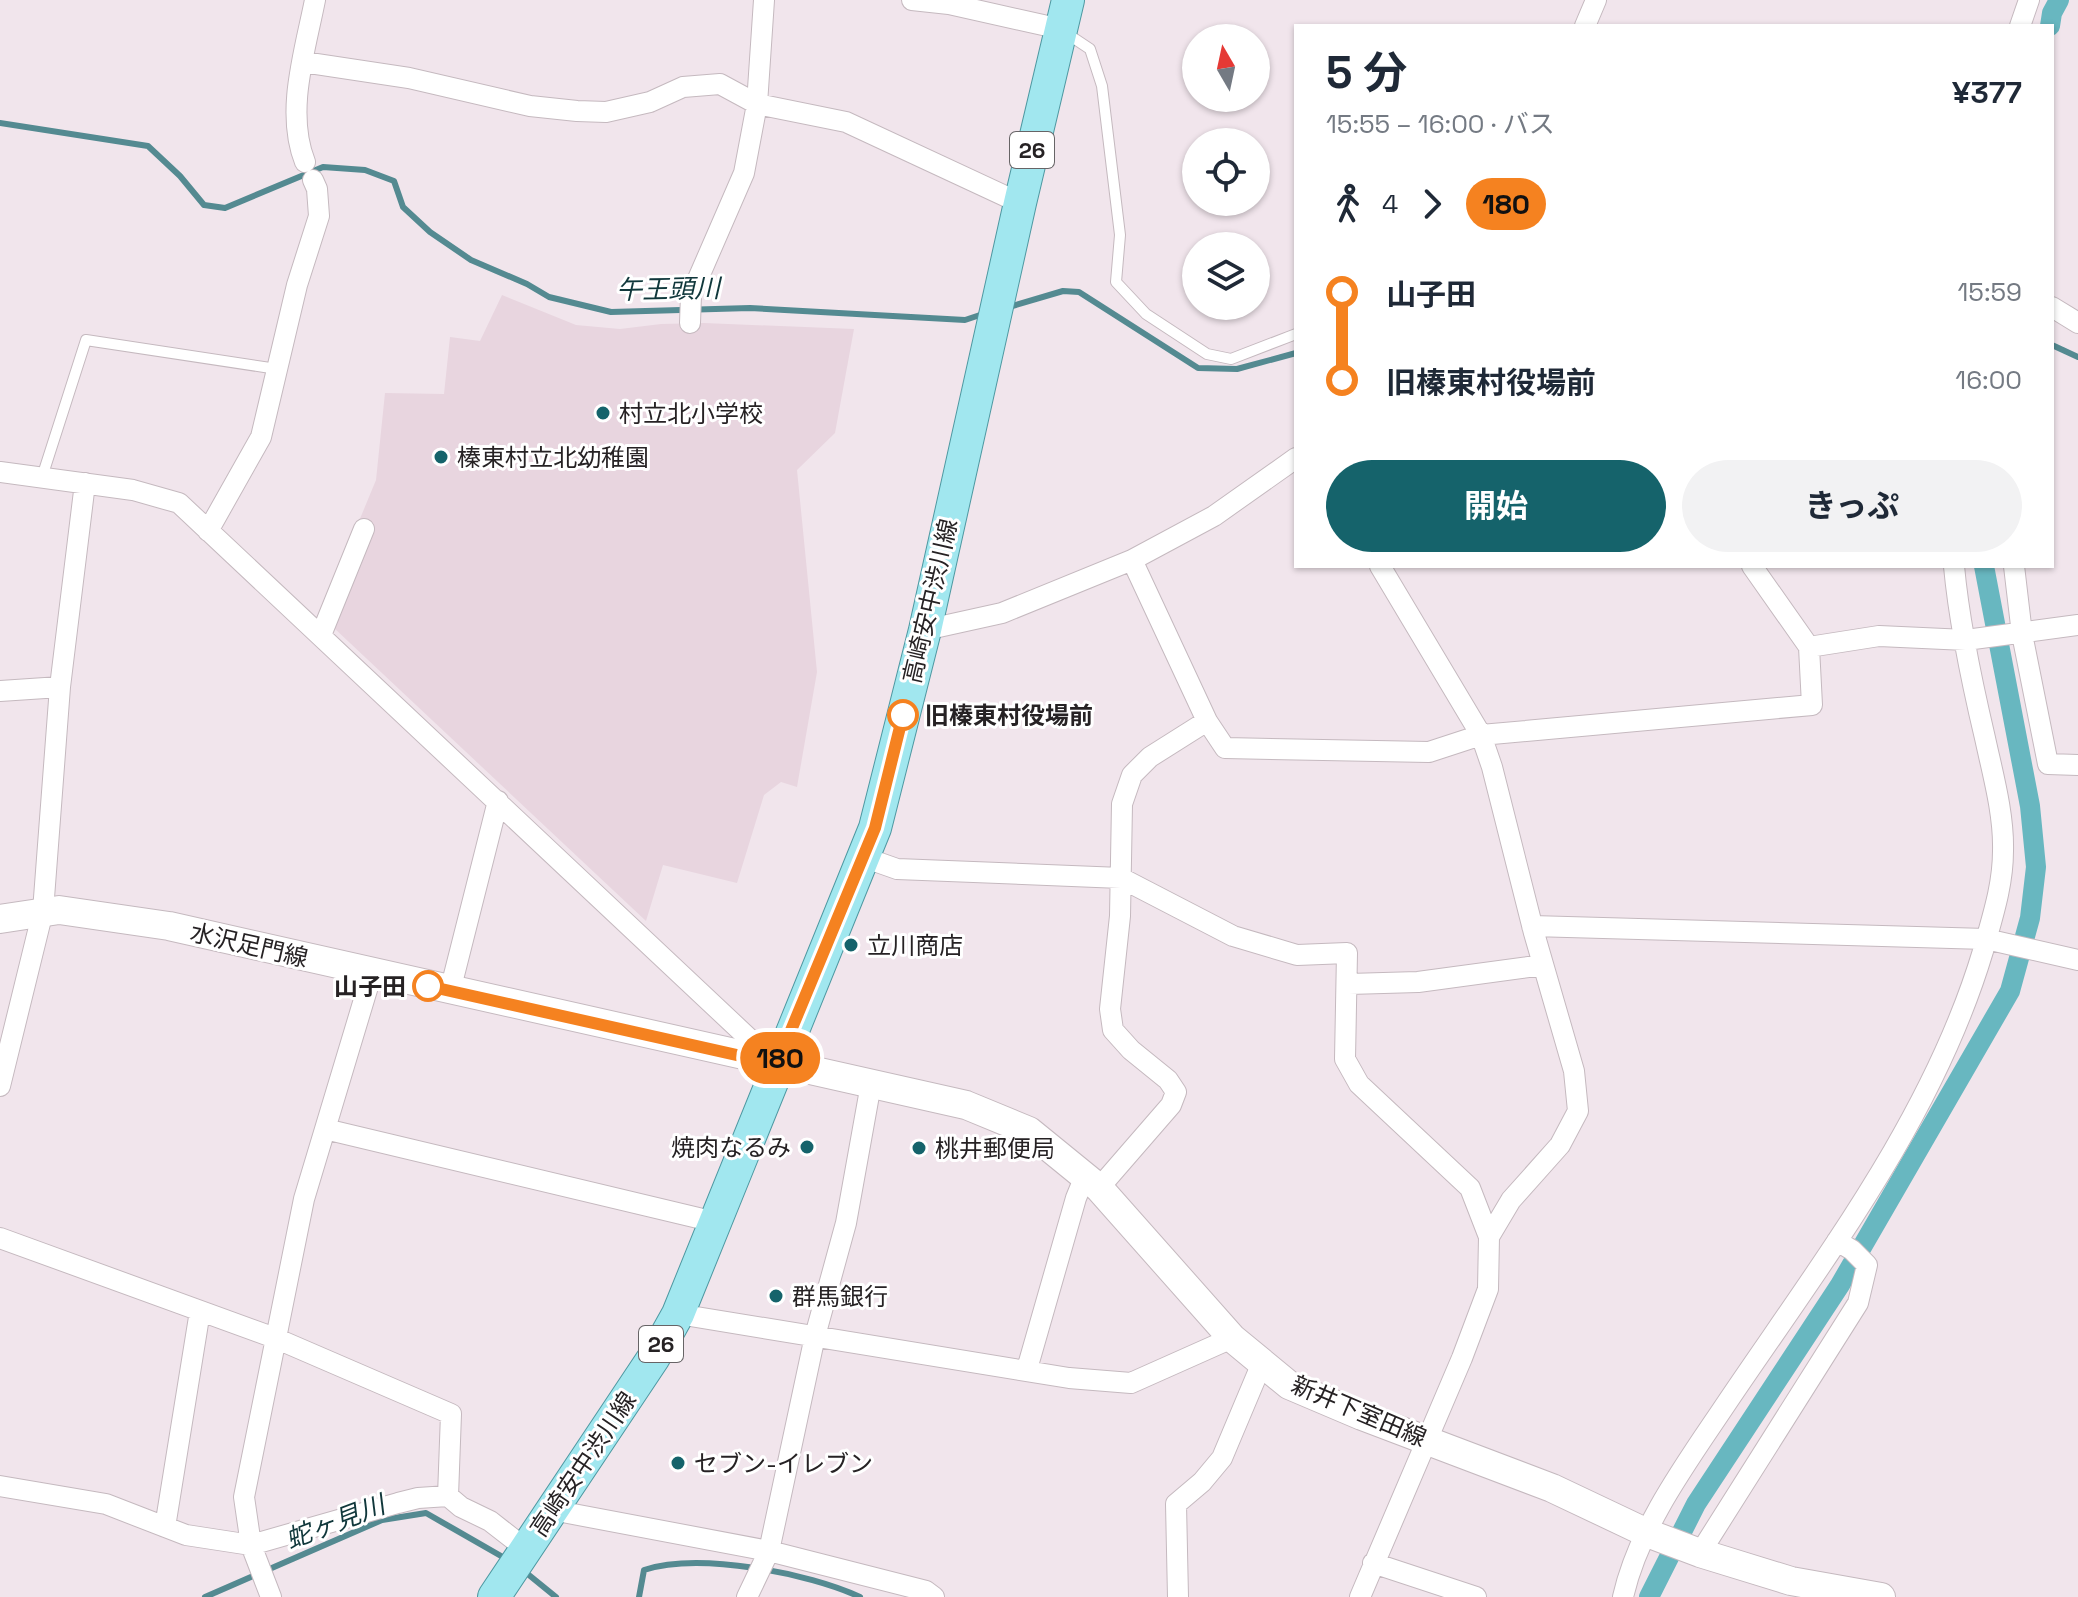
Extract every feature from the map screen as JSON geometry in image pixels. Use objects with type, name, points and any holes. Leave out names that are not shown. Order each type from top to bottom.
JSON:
[{"type":"main road","name":"高崎安中渋川線","points":[[494,1597],[654,1357],[678,1314],[875,828],[925,630],[1065,15]]},
{"type":"main road","name":"水沢足門線","points":[[0,919],[59,910],[169,926],[777,1064]]},
{"type":"main road","name":"新井下室田線","points":[[777,1064],[966,1105],[1029,1131],[1092,1182],[1232,1338],[1289,1385],[1552,1488],[1647,1533],[1700,1553],[1791,1581],[1881,1597]]},
{"type":"street","points":[[208,531],[261,437],[297,285],[319,216],[317,189],[297,142],[300,75],[315,0]]},
{"type":"street","points":[[690,323],[691,295],[744,173],[757,104],[764,0]]},
{"type":"street","points":[[912,0],[1065,15]]},
{"type":"street","points":[[1586,24],[1596,0]]},
{"type":"street","points":[[2021,24],[2029,0]]},
{"type":"street","points":[[303,62],[409,78],[530,106],[577,111],[606,112],[650,102],[683,87],[720,84],[757,104],[846,122],[1020,203]]},
{"type":"street","points":[[2054,308],[2078,323]]},
{"type":"street","points":[[925,630],[1002,613],[1132,560],[1214,516],[1294,459]]},
{"type":"street","points":[[0,472],[157,495],[179,503],[777,1064]]},
{"type":"street","points":[[0,1086],[43,911],[60,687],[85,483]]},
{"type":"street","points":[[321,635],[364,529]]},
{"type":"street","points":[[1132,560],[1207,721],[1225,748],[1429,752],[1481,735],[1812,705],[1809,647],[1753,568]]},
{"type":"street","points":[[1381,568],[1481,735],[1574,1071],[1578,1111],[1560,1145],[1511,1200],[1489,1237]]},
{"type":"street","points":[[1623,1597],[1628,1576],[1647,1533],[1686,1464],[1837,1241],[1916,1112],[1967,1002],[1998,900],[2004,850],[1954,568]]},
{"type":"street","points":[[2014,568],[2022,634],[2048,764],[2078,765]]},
{"type":"street","points":[[1809,647],[1879,636],[1966,640],[2078,625]]},
{"type":"street","points":[[0,691],[60,687]]},
{"type":"street","points":[[1027,1369],[1092,1182],[1171,1105],[1176,1092],[1168,1080],[1131,1050],[1113,1030],[1110,1009],[1120,916],[1122,804],[1132,775],[1150,757],[1207,721]]},
{"type":"street","points":[[450,991],[498,801]]},
{"type":"street","points":[[863,857],[897,869],[1121,878],[1233,936],[1297,955],[1347,953],[1349,984],[1345,1059],[1359,1084],[1470,1188],[1489,1237],[1488,1289],[1462,1358],[1360,1597]]},
{"type":"street","points":[[1532,926],[1986,939],[2078,960]]},
{"type":"street","points":[[1349,984],[1418,982],[1543,965]]},
{"type":"street","points":[[271,1597],[251,1545],[244,1497],[304,1199],[372,973]]},
{"type":"street","points":[[747,1597],[769,1551],[815,1336],[846,1223],[871,1084]]},
{"type":"street","points":[[325,1129],[715,1222]]},
{"type":"street","points":[[0,1238],[275,1338],[451,1414],[448,1496]]},
{"type":"street","points":[[1700,1553],[1858,1303],[1867,1265],[1837,1241]]},
{"type":"street","points":[[165,1527],[200,1311]]},
{"type":"street","points":[[678,1314],[1069,1378],[1131,1383],[1232,1338]]},
{"type":"street","points":[[1178,1597],[1176,1504],[1202,1482],[1222,1458],[1262,1363]]},
{"type":"street","points":[[0,1486],[106,1504],[186,1535],[251,1545],[398,1503],[448,1496],[461,1507],[490,1521],[526,1549]]},
{"type":"street","points":[[552,1510],[769,1551],[926,1591],[934,1597]]},
{"type":"street","points":[[1373,1563],[1476,1597]]},
{"type":"lane","points":[[1065,15],[1090,49],[1102,86],[1120,235],[1116,282],[1146,314],[1207,354],[1231,359],[1294,335]]},
{"type":"lane","points":[[42,477],[86,340],[277,369]]},
{"type":"shaded area","points":[[502,295],[576,325],[620,329],[704,323],[854,329],[835,433],[797,470],[817,672],[797,787],[781,782],[764,795],[737,883],[663,865],[646,921],[334,628],[357,526],[376,480],[385,393],[444,394],[450,337],[480,341]]},
{"type":"waterway","points":[[2050,24],[2059,0]]},
{"type":"waterway","name":"午王頭川","points":[[0,123],[148,146],[180,176],[204,205],[225,208],[323,167],[365,170],[394,181],[403,207],[430,232],[471,260],[549,297],[611,312],[750,308],[965,320],[986,313]]},
{"type":"waterway","name":"午王頭川","points":[[1009,307],[1063,291],[1079,292],[1198,368],[1237,369],[1294,354]]},
{"type":"waterway","name":"午王頭川","points":[[2054,346],[2078,357]]},
{"type":"waterway","points":[[1649,1597],[1696,1504],[1840,1285],[2010,991],[2030,918],[2036,867],[2030,806],[1984,568]]},
{"type":"waterway","name":"蛇ヶ見川","points":[[205,1597],[382,1520],[426,1513],[508,1560]]},
{"type":"waterway","name":"蛇ヶ見川","points":[[639,1597],[644,1570],[694,1563],[784,1573],[860,1597]]},
{"type":"waterway","name":"蛇ヶ見川","points":[[524,1571],[556,1597]]},
{"type":"bus line","name":"180","points":[[428,986],[777,1064],[875,828],[903,715]]},
{"type":"place","name":"村立北小学校","points":[[603,413]]},
{"type":"place","name":"榛東村立北幼稚園","points":[[441,457]]},
{"type":"place","name":"旧榛東村役場前","points":[[903,715]]},
{"type":"place","name":"立川商店","points":[[851,945]]},
{"type":"place","name":"山子田","points":[[428,986]]},
{"type":"place","name":"焼肉なるみ","points":[[807,1147]]},
{"type":"place","name":"桃井郵便局","points":[[919,1148]]},
{"type":"place","name":"群馬銀行","points":[[776,1296]]},
{"type":"place","name":"セブン-イレブン","points":[[678,1463]]}]
